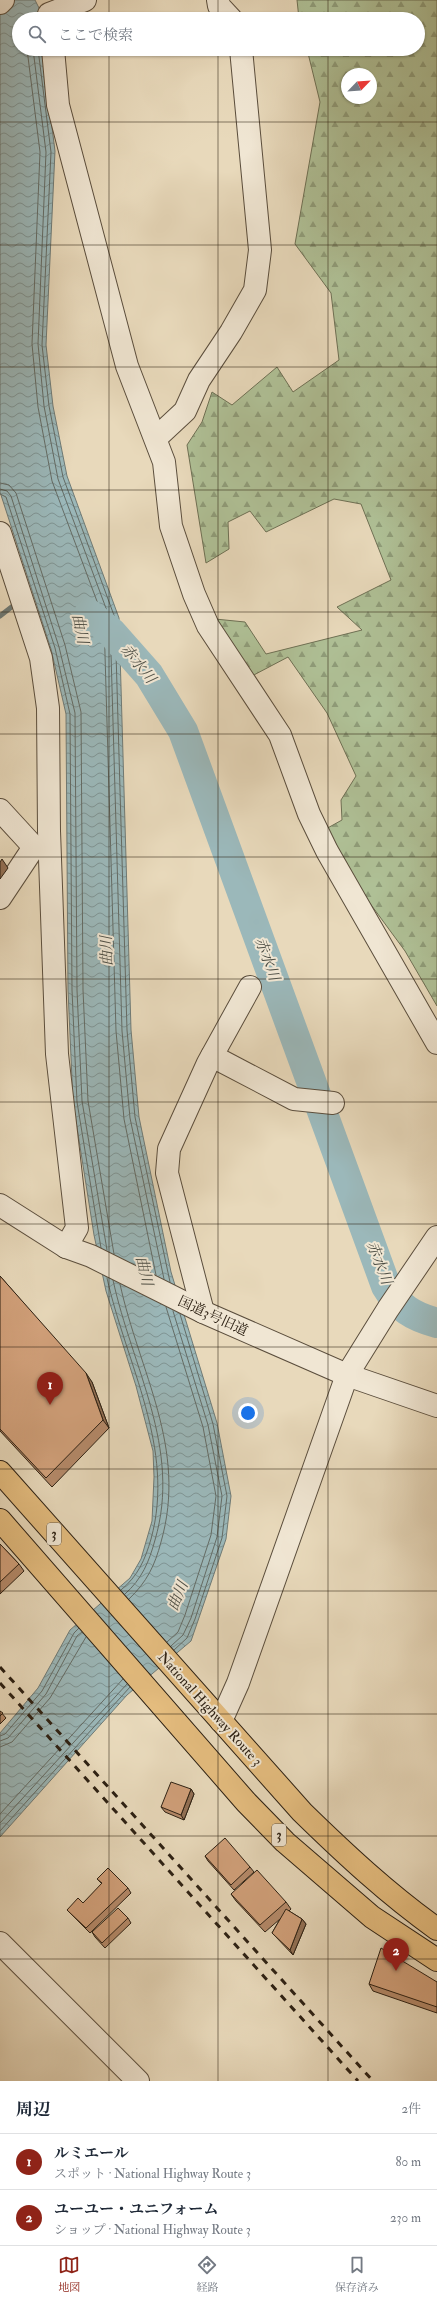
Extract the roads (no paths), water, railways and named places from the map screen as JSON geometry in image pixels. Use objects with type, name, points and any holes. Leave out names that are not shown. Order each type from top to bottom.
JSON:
[{"type":"highway","name":"National Highway Route 3","points":[[0,1472],[302,1812],[344,1852],[407,1907],[437,1929]]},
{"type":"highway","name":"3","points":[[0,1520],[246,1802],[285,1842],[372,1917],[437,1960]]},
{"type":"street","points":[[0,3],[3,0]]},
{"type":"street","points":[[47,11],[85,0]]},
{"type":"street","points":[[218,0],[219,6],[225,12]]},
{"type":"street","points":[[54,56],[58,105],[125,358],[143,410],[156,438],[164,462],[171,526],[194,594],[208,626],[280,735],[309,814],[327,851],[437,1043]]},
{"type":"street","points":[[156,438],[185,410],[198,380],[231,332],[255,290],[260,250],[242,56]]},
{"type":"street","points":[[0,533],[41,658],[48,708],[49,831],[57,1054],[77,1228],[66,1247]]},
{"type":"street","points":[[0,810],[34,847],[0,898]]},
{"type":"street","points":[[193,1307],[167,1173],[169,1149],[212,1056],[250,987]]},
{"type":"street","points":[[212,1056],[294,1099],[333,1103]]},
{"type":"street","name":"国道3号旧道","points":[[0,1205],[66,1247],[91,1256],[193,1307],[347,1375],[437,1406]]},
{"type":"street","points":[[221,1721],[238,1683],[347,1375],[388,1309],[437,1237]]},
{"type":"street","points":[[0,1943],[138,2081]]},
{"type":"water","name":"曲川","points":[[0,0],[35,0],[41,12],[12,12],[12,56],[43,56],[55,151],[46,345],[53,406],[67,476],[119,618],[131,1030],[139,1117],[171,1272],[217,1423],[231,1496],[226,1539],[191,1641],[127,1695],[0,1837],[0,1733],[38,1688],[70,1630],[130,1578],[141,1559],[152,1521],[154,1477],[153,1451],[136,1386],[106,1291],[94,1235],[73,1102],[68,990],[66,714],[51,649],[0,492]]},
{"type":"waterway","points":[[0,616],[18,602]]},
{"type":"waterway","name":"赤水川","points":[[89,614],[111,632],[149,675],[183,731],[386,1286],[401,1306],[413,1314],[437,1323]]},
{"type":"railway","points":[[0,1667],[373,2081]]},
{"type":"railway","points":[[0,1683],[358,2081]]},
{"type":"place","name":"ルミエール","points":[[50,1405]]},
{"type":"place","name":"ユーユー・ユニフォーム","points":[[396,1971]]}]
